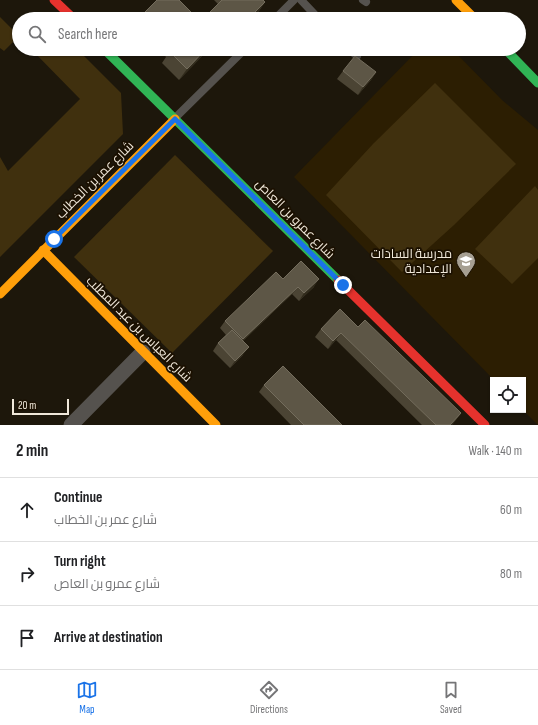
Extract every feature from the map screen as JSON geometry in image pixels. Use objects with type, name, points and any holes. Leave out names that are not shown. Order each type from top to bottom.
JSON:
[{"type":"street","points":[[54,0],[67,12]]},
{"type":"street","points":[[456,0],[468,12]]},
{"type":"street","name":"شارع عمرو بن العاص","points":[[111,56],[485,425]]},
{"type":"street","points":[[512,56],[538,83]]},
{"type":"street","name":"شارع عمر بن الخطاب","points":[[0,294],[175,119]]},
{"type":"street","name":"شارع العباس بن عبد المطلب","points":[[43,250],[216,425]]},
{"type":"street","points":[[71,425],[143,352]]},
{"type":"lane","points":[[282,12],[294,0]]},
{"type":"lane","points":[[300,0],[313,12]]},
{"type":"lane","points":[[175,119],[238,56]]},
{"type":"shaded area","points":[[0,17],[12,29],[12,43],[4,51],[0,48]]},
{"type":"shaded area","points":[[38,56],[84,56],[121,93],[123,134],[0,257],[0,157],[8,171],[80,99]]},
{"type":"shaded area","name":"مدرسة السادات الإعدادية","points":[[412,56],[459,56],[502,100],[538,130],[538,425],[526,413],[526,377],[491,377],[294,177]]},
{"type":"shaded area","points":[[435,83],[516,164],[454,225],[402,272],[326,195],[373,144]]},
{"type":"shaded area","points":[[175,155],[273,251],[172,353],[74,257]]},
{"type":"shaded area","points":[[535,186],[538,190],[538,258],[512,284],[475,249]]},
{"type":"building","points":[[157,0],[179,0],[191,12],[145,12]]},
{"type":"building","points":[[222,0],[263,0],[265,2],[255,12],[210,12]]},
{"type":"building","points":[[174,56],[199,56],[187,69]]},
{"type":"building","points":[[355,56],[376,72],[363,87],[343,71]]},
{"type":"building","points":[[301,261],[319,279],[304,293],[298,287],[243,339],[225,321],[276,272],[283,279]]},
{"type":"building","points":[[340,309],[358,327],[365,320],[461,413],[450,425],[436,425],[341,333],[333,341],[321,329]]},
{"type":"building","points":[[232,330],[249,347],[235,361],[218,343]]},
{"type":"building","points":[[283,366],[342,425],[304,425],[264,385]]},
{"type":"traffic: fast","points":[[111,56],[338,280]]},
{"type":"traffic: fast","points":[[512,56],[538,83]]},
{"type":"traffic: slow","points":[[456,0],[468,12]]},
{"type":"traffic: slow","points":[[0,294],[175,119]]},
{"type":"traffic: slow","points":[[43,250],[216,425]]},
{"type":"traffic: jam","points":[[54,0],[67,12]]},
{"type":"traffic: jam","points":[[338,280],[485,425]]},
{"type":"place","name":"مدرسة السادات الإعدادية","points":[[466,278]]},
{"type":"route","points":[[54,239],[175,119],[343,285]]}]
